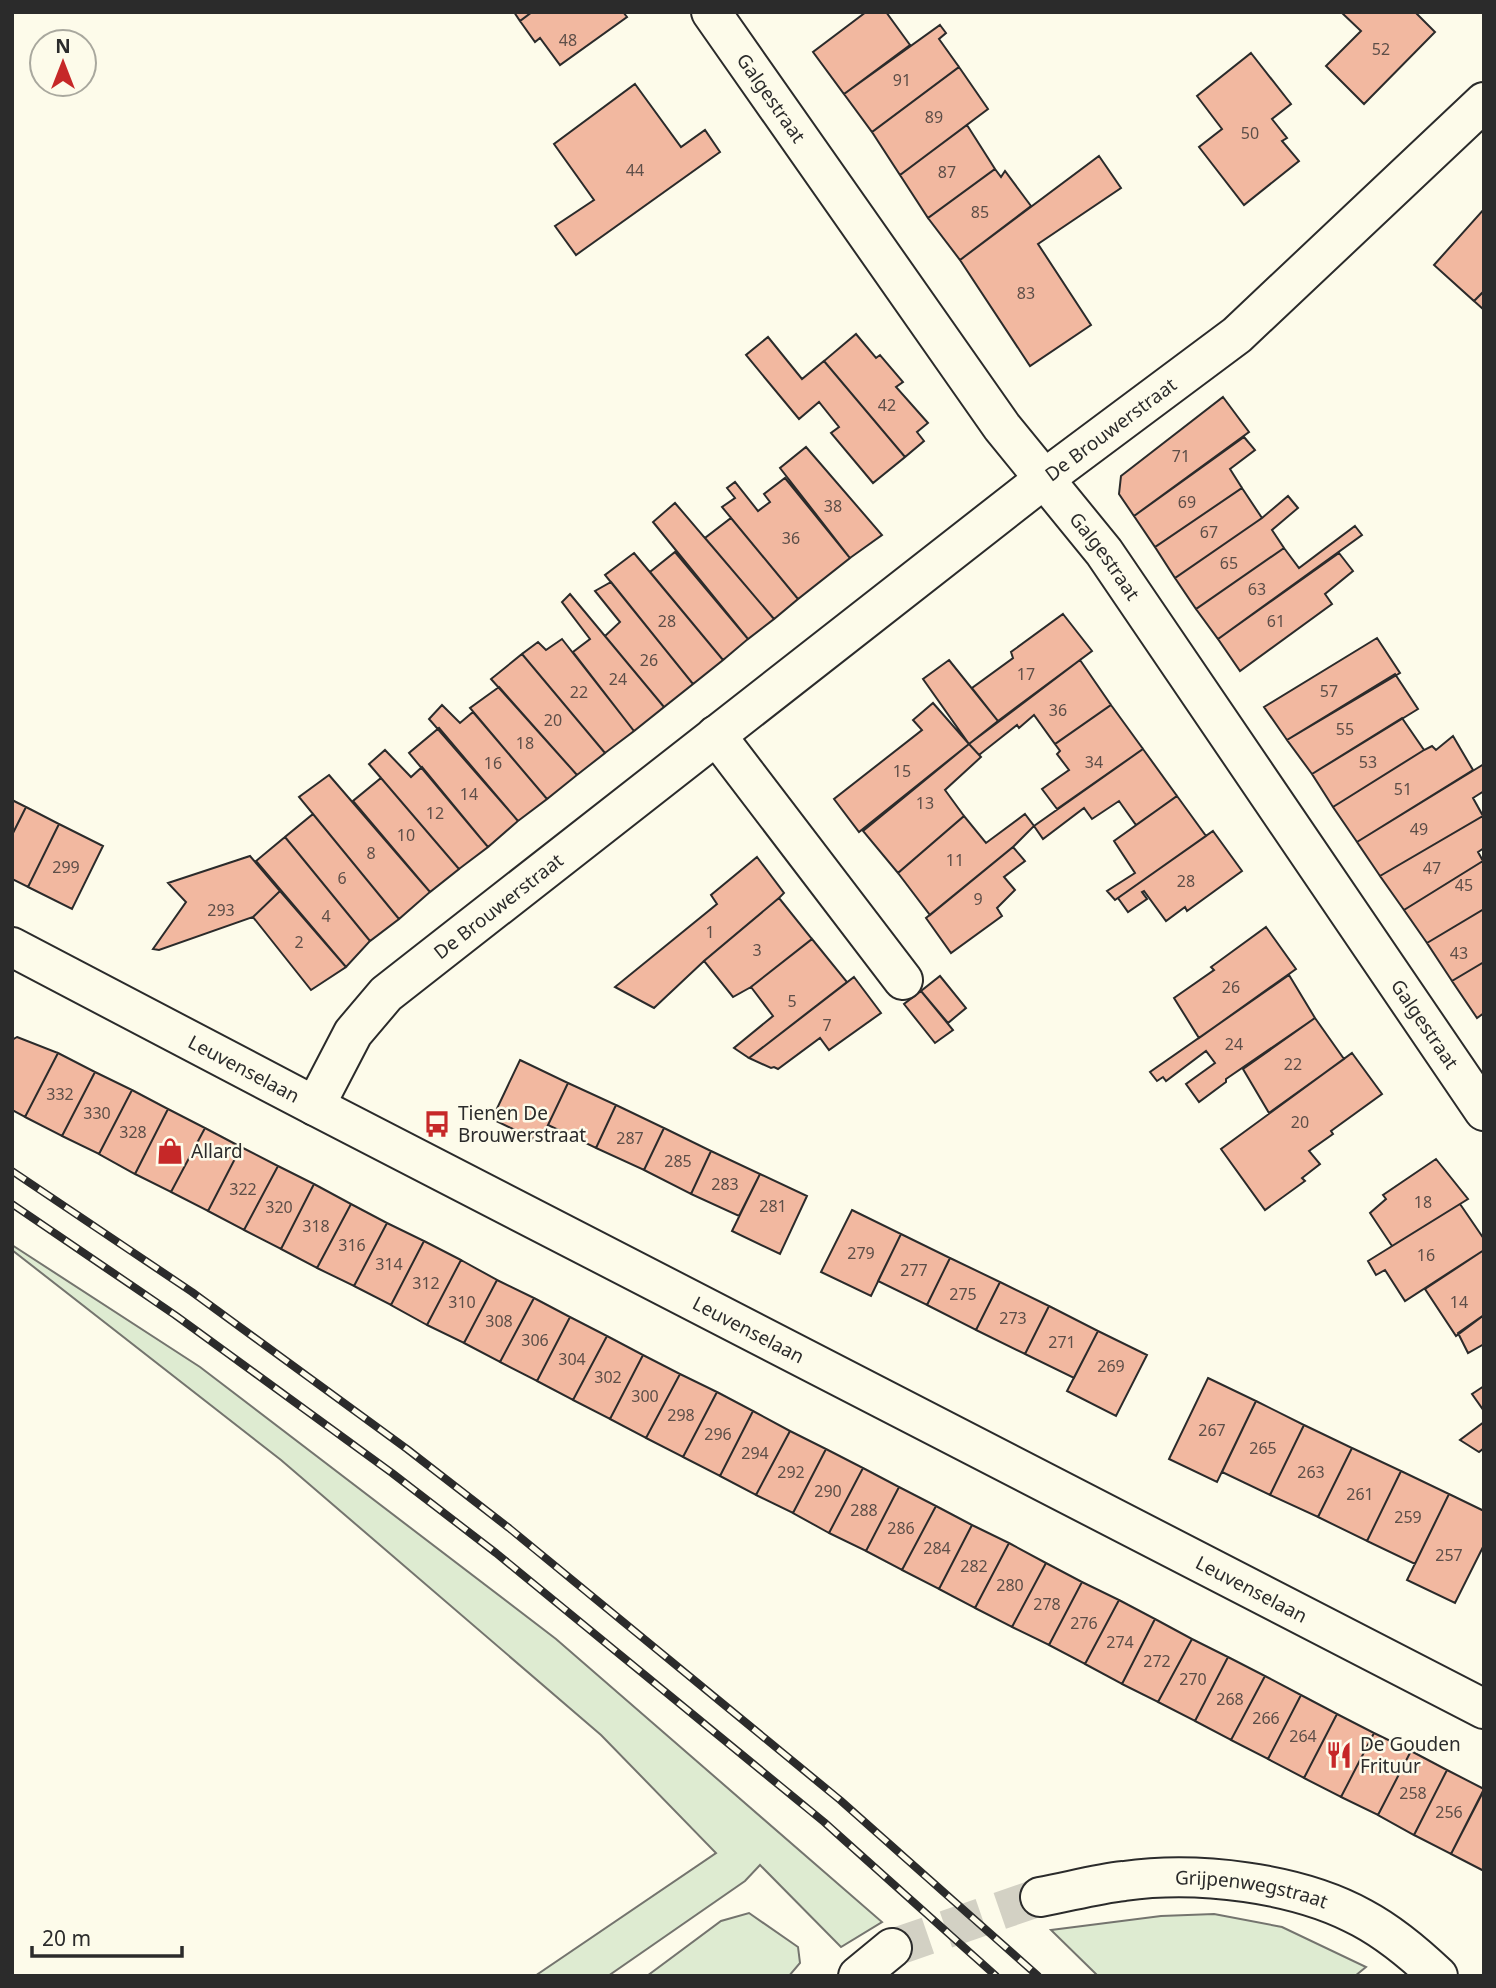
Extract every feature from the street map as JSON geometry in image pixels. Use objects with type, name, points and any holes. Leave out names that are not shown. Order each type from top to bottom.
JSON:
[{"type":"street","name":"Galgestraat","points":[[711,12],[1002,427],[1104,552],[1484,1111]]},
{"type":"street","name":"De Brouwerstraat","points":[[315,1106],[353,1032],[386,994],[1044,479],[1237,335],[1484,102]]},
{"type":"street","points":[[716,735],[903,980]]},
{"type":"street","name":"Leuvenselaan","points":[[12,947],[1484,1709]]},
{"type":"street","name":"Grijpenwegstraat","points":[[1040,1897],[1124,1881],[1184,1876],[1240,1881],[1300,1893],[1361,1917],[1413,1952],[1438,1976]]},
{"type":"street","points":[[858,1976],[892,1948]]},
{"type":"green space","points":[[12,1245],[200,1367],[556,1639],[882,1922],[841,1947],[760,1865],[745,1881],[608,1976],[535,1976],[716,1853],[601,1735],[281,1460],[12,1250]]},
{"type":"green space","points":[[749,1913],[798,1947],[800,1963],[789,1976],[647,1976],[721,1921]]},
{"type":"green space","points":[[1214,1914],[1282,1927],[1366,1967],[1355,1976],[1098,1976],[1051,1930],[1161,1916]]},
{"type":"building","points":[[514,12],[532,12],[520,21]]},
{"type":"building","points":[[532,12],[623,12],[627,17],[560,65],[540,38],[535,42],[520,21]]},
{"type":"building","points":[[866,12],[886,12],[910,45],[844,94],[813,52]]},
{"type":"building","points":[[1341,12],[1415,12],[1435,32],[1364,104],[1326,66],[1361,31]]},
{"type":"building","points":[[940,25],[946,33],[939,39],[959,67],[872,132],[844,94]]},
{"type":"building","points":[[1251,53],[1291,104],[1272,119],[1287,138],[1282,141],[1299,161],[1244,205],[1199,147],[1222,129],[1197,96]]},
{"type":"building","points":[[959,67],[988,109],[900,175],[872,132]]},
{"type":"building","points":[[635,84],[681,147],[705,130],[720,152],[576,255],[555,226],[594,200],[554,144]]},
{"type":"building","points":[[967,125],[995,169],[928,218],[900,175]]},
{"type":"building","points":[[1099,156],[1121,188],[1038,244],[1091,325],[1030,366],[960,260]]},
{"type":"building","points":[[995,169],[1001,177],[1005,171],[1031,206],[960,260],[928,218]]},
{"type":"building","points":[[1484,209],[1484,291],[1474,301],[1434,265]]},
{"type":"building","points":[[1484,291],[1484,310],[1474,301]]},
{"type":"building","points":[[856,334],[876,358],[880,355],[903,382],[896,387],[928,423],[917,432],[924,441],[905,457],[824,361]]},
{"type":"building","points":[[768,337],[802,379],[824,361],[905,457],[873,483],[831,433],[839,427],[819,402],[799,419],[746,355]]},
{"type":"building","points":[[1223,397],[1249,432],[1134,516],[1119,494],[1121,476]]},
{"type":"building","points":[[1244,437],[1255,450],[1230,469],[1242,488],[1155,547],[1134,516]]},
{"type":"building","points":[[806,447],[882,535],[850,558],[780,468]]},
{"type":"building","points":[[785,478],[850,558],[798,599],[722,507],[735,498],[727,488],[735,482],[758,511],[770,502],[764,494]]},
{"type":"building","points":[[1242,488],[1262,518],[1175,578],[1155,547]]},
{"type":"building","points":[[1288,496],[1298,508],[1272,530],[1284,548],[1196,609],[1175,578],[1262,518]]},
{"type":"building","points":[[675,503],[774,619],[748,639],[653,522]]},
{"type":"building","points":[[731,518],[798,599],[774,619],[705,538]]},
{"type":"building","points":[[1355,526],[1362,535],[1218,639],[1196,609],[1284,548],[1299,568]]},
{"type":"building","points":[[675,552],[748,639],[723,660],[650,572]]},
{"type":"building","points":[[634,553],[723,660],[693,684],[605,575]]},
{"type":"building","points":[[1339,553],[1353,571],[1325,594],[1332,604],[1240,671],[1218,639]]},
{"type":"building","points":[[611,582],[693,684],[664,707],[605,636],[620,622],[595,591]]},
{"type":"building","points":[[570,594],[664,707],[634,731],[573,652],[590,639],[562,602]]},
{"type":"building","points":[[1063,614],[1092,651],[998,721],[972,688],[1013,658],[1011,652]]},
{"type":"building","points":[[1377,638],[1400,673],[1287,740],[1264,707]]},
{"type":"building","points":[[562,639],[634,731],[605,753],[522,654],[538,642],[546,650]]},
{"type":"building","points":[[522,654],[605,753],[577,775],[491,679]]},
{"type":"building","points":[[949,660],[998,721],[969,744],[923,679]]},
{"type":"building","points":[[1080,660],[1111,705],[1055,744],[1034,715],[979,755],[969,744]]},
{"type":"building","points":[[1395,674],[1418,709],[1312,774],[1287,740]]},
{"type":"building","points":[[499,687],[577,775],[547,799],[470,708]]},
{"type":"building","points":[[933,703],[969,744],[859,832],[834,799],[922,730],[913,720]]},
{"type":"building","points":[[442,705],[460,723],[473,712],[547,799],[518,821],[429,719]]},
{"type":"building","points":[[1111,705],[1143,749],[1057,809],[1042,789],[1069,770],[1057,754],[1060,751],[1055,744]]},
{"type":"building","points":[[1402,718],[1424,750],[1333,807],[1312,774]]},
{"type":"building","points":[[439,728],[518,821],[488,847],[409,753]]},
{"type":"building","points":[[1453,736],[1473,770],[1357,842],[1333,807],[1424,750],[1432,746],[1436,750]]},
{"type":"building","points":[[969,744],[981,757],[945,790],[964,816],[898,873],[863,831]]},
{"type":"building","points":[[1143,749],[1177,796],[1136,825],[1119,801],[1092,819],[1084,808],[1043,839],[1034,826]]},
{"type":"building","points":[[385,750],[411,777],[422,767],[488,847],[459,869],[369,764]]},
{"type":"building","points":[[1484,764],[1484,791],[1473,798],[1483,816],[1380,876],[1357,842]]},
{"type":"building","points":[[329,775],[430,892],[399,919],[299,797]]},
{"type":"building","points":[[381,778],[459,869],[430,892],[353,801]]},
{"type":"building","points":[[1177,796],[1206,836],[1115,900],[1107,891],[1135,873],[1114,841]]},
{"type":"building","points":[[12,800],[26,807],[12,835]]},
{"type":"building","points":[[26,807],[59,824],[28,887],[12,879],[12,835]]},
{"type":"building","points":[[313,814],[399,919],[370,941],[285,837]]},
{"type":"building","points":[[1025,814],[1034,826],[1013,847],[930,915],[898,873],[964,816],[986,843]]},
{"type":"building","points":[[1483,816],[1484,848],[1478,852],[1483,861],[1404,910],[1380,876]]},
{"type":"building","points":[[59,824],[103,846],[72,909],[28,887]]},
{"type":"building","points":[[1213,831],[1242,871],[1187,911],[1185,907],[1166,921],[1144,891],[1142,892],[1147,899],[1128,912],[1118,898]]},
{"type":"building","points":[[285,837],[370,941],[346,967],[256,861]]},
{"type":"building","points":[[1013,847],[1025,861],[1004,877],[1015,890],[997,908],[1002,916],[951,953],[926,918]]},
{"type":"building","points":[[250,856],[280,891],[253,917],[159,950],[153,949],[186,902],[168,883]]},
{"type":"building","points":[[757,857],[784,893],[779,898],[704,961],[654,1008],[615,987],[717,904],[711,895]]},
{"type":"building","points":[[1483,861],[1484,909],[1427,943],[1404,910]]},
{"type":"building","points":[[280,891],[346,967],[311,990],[253,917]]},
{"type":"building","points":[[779,898],[812,939],[751,987],[733,997],[704,961]]},
{"type":"building","points":[[1484,909],[1484,962],[1452,981],[1427,943]]},
{"type":"building","points":[[1266,927],[1296,969],[1199,1038],[1174,998],[1214,970],[1211,967]]},
{"type":"building","points":[[812,939],[847,982],[749,1058],[734,1048],[773,1016],[751,987]]},
{"type":"building","points":[[1484,962],[1484,1013],[1477,1018],[1452,981]]},
{"type":"building","points":[[1289,975],[1315,1018],[1226,1079],[1226,1082],[1199,1102],[1186,1084],[1215,1063],[1206,1051],[1166,1081],[1163,1077],[1157,1081],[1150,1072]]},
{"type":"building","points":[[940,976],[966,1008],[948,1023],[921,991]]},
{"type":"building","points":[[854,977],[881,1013],[829,1050],[820,1038],[778,1069],[749,1058]]},
{"type":"building","points":[[921,991],[953,1030],[935,1043],[904,1004]]},
{"type":"building","points":[[1315,1018],[1344,1059],[1269,1113],[1243,1069]]},
{"type":"building","points":[[17,1037],[58,1053],[25,1117],[12,1110],[12,1040]]},
{"type":"building","points":[[58,1053],[95,1072],[62,1136],[25,1117]]},
{"type":"building","points":[[1352,1053],[1382,1094],[1331,1131],[1333,1134],[1309,1151],[1320,1164],[1302,1178],[1305,1181],[1265,1210],[1221,1149]]},
{"type":"building","points":[[520,1060],[568,1083],[540,1142],[492,1119]]},
{"type":"building","points":[[95,1072],[132,1090],[99,1154],[62,1136]]},
{"type":"building","points":[[568,1083],[616,1105],[596,1148],[548,1125]]},
{"type":"building","points":[[132,1090],[168,1109],[135,1174],[99,1154]]},
{"type":"building","points":[[616,1105],[664,1128],[644,1170],[596,1148]]},
{"type":"building","name":"Allard","points":[[168,1109],[205,1128],[171,1192],[135,1174]]},
{"type":"building","points":[[205,1128],[241,1147],[208,1211],[171,1192]]},
{"type":"building","points":[[664,1128],[711,1151],[691,1194],[644,1170]]},
{"type":"building","points":[[241,1147],[278,1166],[244,1230],[208,1211]]},
{"type":"building","points":[[711,1151],[760,1174],[739,1216],[691,1194]]},
{"type":"building","points":[[1436,1159],[1468,1199],[1392,1246],[1370,1213],[1386,1199],[1383,1195]]},
{"type":"building","points":[[278,1166],[314,1184],[281,1249],[244,1230]]},
{"type":"building","points":[[760,1174],[807,1196],[780,1254],[732,1231]]},
{"type":"building","points":[[314,1184],[351,1204],[317,1268],[281,1249]]},
{"type":"building","points":[[351,1204],[387,1223],[354,1286],[317,1268]]},
{"type":"building","points":[[1460,1204],[1484,1239],[1484,1250],[1405,1301],[1385,1270],[1376,1275],[1368,1261]]},
{"type":"building","points":[[852,1210],[901,1234],[871,1296],[821,1272]]},
{"type":"building","points":[[387,1223],[424,1241],[391,1305],[354,1286]]},
{"type":"building","points":[[901,1234],[950,1258],[927,1305],[878,1281]]},
{"type":"building","points":[[424,1241],[461,1260],[427,1325],[391,1305]]},
{"type":"building","points":[[1484,1250],[1484,1315],[1456,1336],[1425,1289]]},
{"type":"building","points":[[950,1258],[1000,1282],[976,1330],[927,1305]]},
{"type":"building","points":[[461,1260],[497,1280],[464,1343],[427,1325]]},
{"type":"building","points":[[497,1280],[534,1298],[500,1362],[464,1343]]},
{"type":"building","points":[[1000,1282],[1049,1306],[1025,1354],[976,1330]]},
{"type":"building","points":[[534,1298],[570,1317],[537,1381],[500,1362]]},
{"type":"building","points":[[1049,1306],[1098,1331],[1074,1378],[1025,1354]]},
{"type":"building","points":[[1484,1315],[1484,1344],[1468,1353],[1458,1333]]},
{"type":"building","points":[[570,1317],[607,1336],[573,1400],[537,1381]]},
{"type":"building","points":[[1098,1331],[1147,1355],[1116,1416],[1067,1391]]},
{"type":"building","points":[[607,1336],[643,1355],[610,1419],[573,1400]]},
{"type":"building","points":[[643,1355],[680,1374],[646,1438],[610,1419]]},
{"type":"building","points":[[680,1374],[717,1392],[683,1457],[646,1438]]},
{"type":"building","points":[[1208,1378],[1256,1401],[1217,1482],[1169,1459]]},
{"type":"building","points":[[1484,1386],[1484,1411],[1472,1394]]},
{"type":"building","points":[[717,1392],[753,1411],[720,1476],[683,1457]]},
{"type":"building","points":[[1256,1401],[1304,1425],[1270,1495],[1222,1472]]},
{"type":"building","points":[[753,1411],[790,1431],[756,1495],[720,1476]]},
{"type":"building","points":[[1484,1422],[1484,1448],[1479,1452],[1460,1440]]},
{"type":"building","points":[[1304,1425],[1352,1448],[1318,1517],[1270,1495]]},
{"type":"building","points":[[790,1431],[826,1449],[793,1513],[756,1495]]},
{"type":"building","points":[[1352,1448],[1401,1471],[1367,1541],[1318,1517]]},
{"type":"building","points":[[826,1449],[863,1468],[829,1533],[793,1513]]},
{"type":"building","points":[[863,1468],[899,1487],[866,1551],[829,1533]]},
{"type":"building","points":[[1401,1471],[1449,1494],[1415,1564],[1367,1541]]},
{"type":"building","points":[[899,1487],[936,1506],[902,1570],[866,1551]]},
{"type":"building","points":[[1449,1494],[1484,1511],[1484,1545],[1455,1603],[1407,1580]]},
{"type":"building","points":[[936,1506],[972,1525],[939,1589],[902,1570]]},
{"type":"building","points":[[972,1525],[1009,1543],[975,1608],[939,1589]]},
{"type":"building","points":[[1009,1543],[1046,1563],[1012,1627],[975,1608]]},
{"type":"building","points":[[1046,1563],[1082,1582],[1049,1645],[1012,1627]]},
{"type":"building","points":[[1082,1582],[1119,1600],[1085,1664],[1049,1645]]},
{"type":"building","points":[[1119,1600],[1155,1619],[1122,1684],[1085,1664]]},
{"type":"building","points":[[1155,1619],[1192,1639],[1158,1702],[1122,1684]]},
{"type":"building","points":[[1192,1639],[1228,1657],[1195,1721],[1158,1702]]},
{"type":"building","points":[[1228,1657],[1265,1676],[1231,1740],[1195,1721]]},
{"type":"building","points":[[1265,1676],[1301,1695],[1268,1759],[1231,1740]]},
{"type":"building","points":[[1301,1695],[1337,1714],[1304,1778],[1268,1759]]},
{"type":"building","name":"De Gouden Frituur","points":[[1337,1714],[1374,1733],[1341,1797],[1304,1778]]},
{"type":"building","points":[[1374,1733],[1411,1751],[1378,1815],[1341,1797]]},
{"type":"building","points":[[1411,1751],[1447,1770],[1414,1835],[1378,1815]]},
{"type":"building","points":[[1447,1770],[1484,1789],[1451,1854],[1414,1835]]},
{"type":"building","points":[[1484,1790],[1484,1871],[1451,1854]]},
{"type":"tunnel","points":[[892,1948],[1040,1897]]},
{"type":"railway","points":[[12,1171],[192,1292],[407,1449],[509,1528],[840,1800],[1038,1976]]},
{"type":"railway","points":[[12,1204],[175,1315],[392,1473],[496,1553],[824,1822],[996,1976]]},
{"type":"place","name":"Tienen De Brouwerstraat","points":[[437,1124]]},
{"type":"place","name":"Allard","points":[[170,1151]]},
{"type":"place","name":"De Gouden Frituur","points":[[1339,1755]]}]
